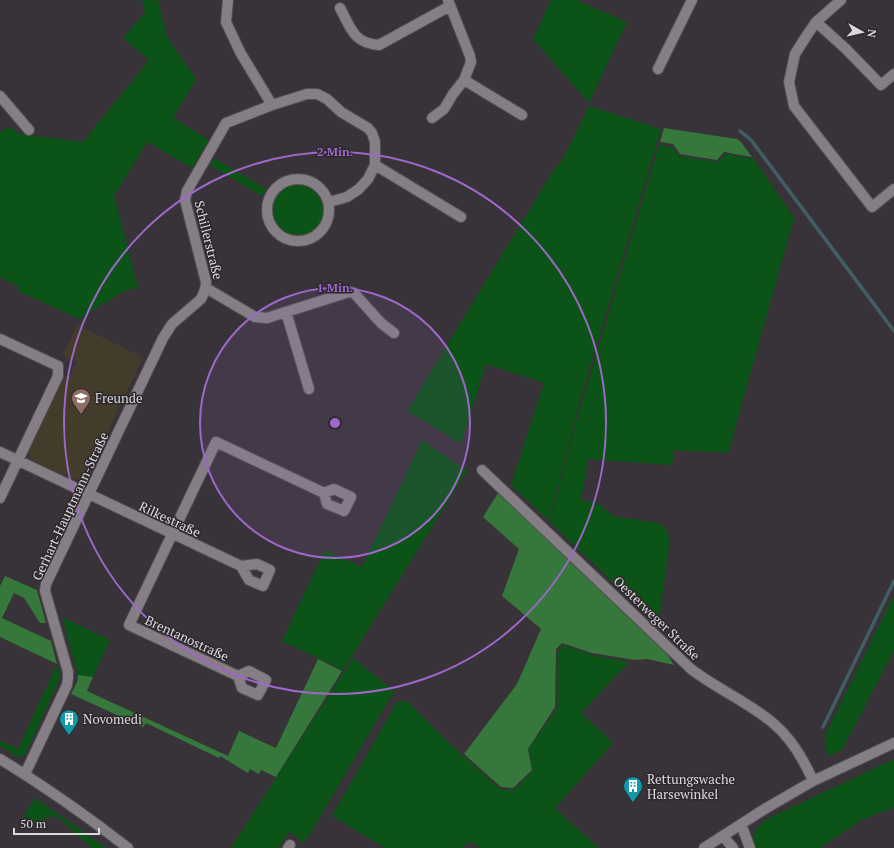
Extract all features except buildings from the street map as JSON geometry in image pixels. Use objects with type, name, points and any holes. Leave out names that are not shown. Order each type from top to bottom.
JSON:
[{"type":"street","points":[[228,0],[226,22],[240,52],[272,105]]},
{"type":"street","points":[[658,70],[692,0]]},
{"type":"street","points":[[841,0],[816,22],[796,54],[789,82],[794,106],[872,207],[894,190]]},
{"type":"street","points":[[340,8],[354,33],[360,40],[369,44],[379,45],[449,3],[471,62],[464,80],[452,94],[444,109],[432,118]]},
{"type":"street","points":[[816,22],[845,48],[880,85],[894,74]]},
{"type":"street","points":[[464,80],[522,115]]},
{"type":"street","name":"Schillerstraße","points":[[329,202],[347,197],[359,189],[368,180],[375,165],[375,142],[372,133],[368,128],[341,112],[327,99],[317,94],[308,94],[272,105],[226,123],[187,191],[185,200],[206,282],[206,288],[255,317],[267,318],[349,292],[354,293],[380,323],[394,333]]},
{"type":"street","points":[[0,96],[29,130]]},
{"type":"street","points":[[375,165],[461,217]]},
{"type":"street","points":[[296,178],[307,180],[317,185],[325,192],[329,202],[330,214],[320,234],[299,242],[289,240],[279,235],[272,227],[268,217],[267,206],[270,196],[277,187],[286,181],[296,178]]},
{"type":"street","name":"Gerhart-Hauptmann-Straße","points":[[25,774],[67,684],[68,678],[45,591],[46,584],[163,338],[172,324],[201,298],[206,288]]},
{"type":"street","points":[[286,312],[310,389]]},
{"type":"street","points":[[0,339],[58,366],[58,376],[0,498]]},
{"type":"street","points":[[172,534],[216,442],[324,493]]},
{"type":"street","name":"Rilkestraße","points":[[0,452],[241,566]]},
{"type":"street","name":"Oesterweger Straße","points":[[482,470],[691,669],[703,679],[751,707],[774,724],[794,746],[814,781]]},
{"type":"street","name":"Brentanostraße","points":[[172,534],[129,625],[238,676]]},
{"type":"street","points":[[704,848],[814,781],[894,743]]},
{"type":"street","points":[[0,759],[25,774],[128,848]]},
{"type":"street","points":[[742,824],[750,848]]},
{"type":"street","points":[[723,836],[733,848]]},
{"type":"shaded area","name":"Freunde","points":[[77,325],[143,357],[87,477],[76,480],[32,460],[28,451],[62,378],[70,376],[77,362],[63,355]]},
{"type":"green space","points":[[142,0],[158,0],[167,37],[196,79],[173,118],[209,140],[192,168],[147,142],[114,196],[138,288],[124,291],[79,319],[18,291],[20,287],[0,277],[0,132],[11,127],[19,134],[83,142],[149,60],[123,38],[145,12]]},
{"type":"green space","points":[[551,0],[576,0],[627,22],[589,103],[533,39]]},
{"type":"green space","points":[[589,106],[661,129],[581,397],[549,521],[511,485],[544,383],[486,364],[461,444],[407,411],[553,171],[563,159]]},
{"type":"green space","points":[[664,128],[737,139],[752,157],[724,152],[717,160],[680,154],[673,144],[660,142]]},
{"type":"green space","points":[[659,145],[672,147],[679,156],[718,162],[726,154],[754,159],[794,218],[728,453],[674,450],[672,465],[588,459],[581,500],[600,504],[612,516],[659,523],[666,528],[670,541],[658,626],[550,522],[574,429]]},
{"type":"green space","points":[[214,158],[266,189],[262,196],[210,165]]},
{"type":"green space","points":[[298,184],[308,186],[316,192],[322,200],[324,210],[322,220],[316,228],[308,234],[298,236],[288,234],[280,228],[274,220],[272,210],[274,200],[280,192],[288,186]]},
{"type":"green space","points":[[422,440],[467,471],[343,670],[282,641],[325,550],[362,567]]},
{"type":"green space","points":[[498,493],[666,652],[674,665],[647,659],[635,660],[592,653],[562,643],[556,649],[555,707],[528,749],[532,770],[513,788],[501,787],[464,754],[517,684],[541,629],[502,596],[519,549],[483,517]]},
{"type":"green space","points":[[5,576],[37,590],[46,623],[40,623],[24,598],[14,593],[2,618],[51,641],[57,664],[0,637],[0,586]]},
{"type":"green space","points":[[894,595],[894,650],[842,750],[827,757],[825,735]]},
{"type":"green space","points":[[62,617],[110,640],[93,677],[78,675]]},
{"type":"green space","points":[[563,645],[592,655],[629,662],[581,713],[613,743],[555,808],[599,848],[481,848],[469,841],[462,848],[385,848],[332,816],[397,702],[407,701],[452,746],[500,789],[514,790],[533,771],[529,748],[557,709],[558,653]]},
{"type":"green space","points":[[353,658],[394,691],[307,839],[301,844],[299,838],[289,832],[278,848],[231,848]]},
{"type":"green space","points":[[318,659],[342,671],[276,777],[261,770],[259,774],[250,769],[248,773],[220,756],[219,758],[146,723],[143,727],[71,694],[77,682],[78,675],[93,677],[87,691],[228,756],[239,731],[276,748]]},
{"type":"green space","points":[[57,664],[60,675],[58,682],[25,755],[18,757],[0,746],[0,741],[18,749]]},
{"type":"green space","points":[[894,759],[894,807],[860,821],[820,848],[755,848],[755,831],[767,819]]},
{"type":"green space","points":[[35,798],[106,848],[92,848],[56,816],[45,818],[35,825],[27,824],[23,817]]},
{"type":"waterway","points":[[740,131],[751,140],[894,331]]},
{"type":"waterway","points":[[823,727],[894,581]]},
{"type":"place","name":"Freunde","points":[[81,415]]},
{"type":"place","name":"Novomedi","points":[[69,736]]},
{"type":"place","name":"Rettungswache Harsewinkel","points":[[633,803]]}]
